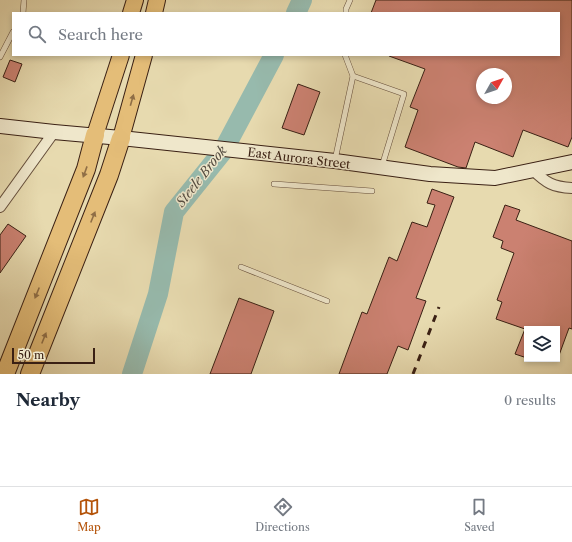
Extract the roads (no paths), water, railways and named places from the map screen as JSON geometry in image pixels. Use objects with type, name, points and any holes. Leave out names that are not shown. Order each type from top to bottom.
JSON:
[{"type":"highway","points":[[5,374],[86,169],[96,135]]},
{"type":"highway","points":[[30,374],[109,175],[121,138]]},
{"type":"main road","points":[[132,12],[135,0]]},
{"type":"main road","points":[[154,12],[157,0]]},
{"type":"main road","points":[[96,135],[121,56]]},
{"type":"main road","points":[[121,138],[144,56]]},
{"type":"main road","name":"East Aurora Street","points":[[0,126],[335,161],[430,174],[495,178],[572,162]]},
{"type":"street","points":[[0,207],[54,132]]},
{"type":"street","points":[[533,170],[542,179],[551,184],[572,188]]},
{"type":"lane","points":[[23,12],[24,0]]},
{"type":"lane","points":[[346,12],[350,0]]},
{"type":"lane","points":[[0,57],[12,34]]},
{"type":"lane","points":[[335,161],[353,76],[345,56]]},
{"type":"lane","points":[[353,76],[404,94],[381,168]]},
{"type":"lane","points":[[274,184],[372,191]]},
{"type":"lane","points":[[241,268],[327,301]]},
{"type":"waterway","name":"Steele Brook","points":[[296,12],[302,0]]},
{"type":"waterway","name":"Steele Brook","points":[[132,374],[158,294],[174,212],[223,151],[273,56]]},
{"type":"railway","points":[[413,374],[439,307]]}]
